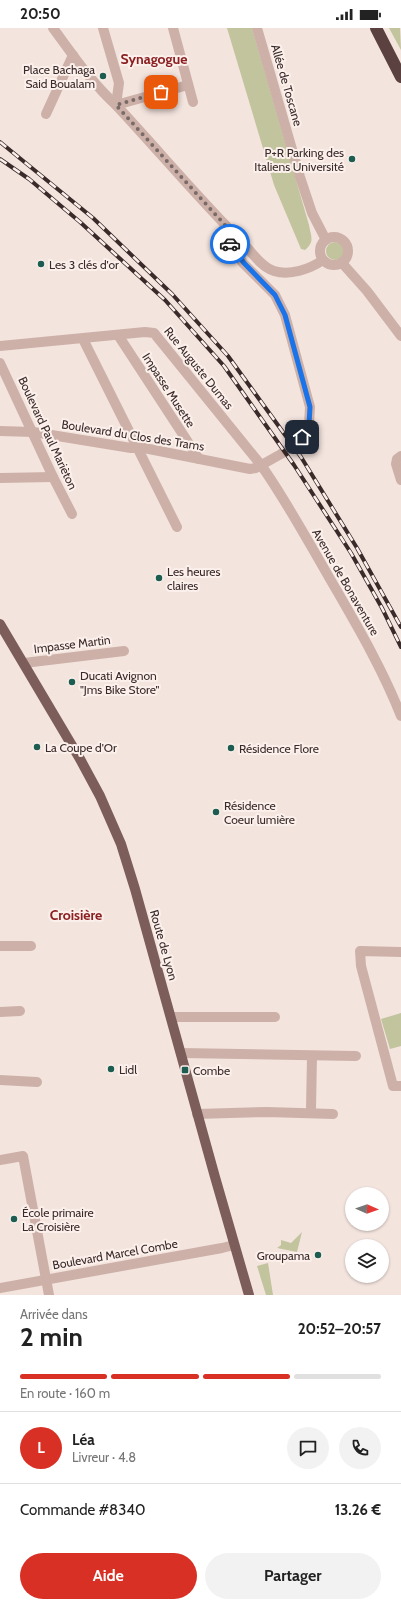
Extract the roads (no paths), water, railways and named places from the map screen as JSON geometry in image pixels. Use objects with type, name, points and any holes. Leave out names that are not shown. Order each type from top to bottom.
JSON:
[{"type":"highway","points":[[376,28],[401,77]]},
{"type":"main road","name":"Route de Lyon","points":[[0,624],[80,759],[114,826],[131,876],[249,1295]]},
{"type":"street","points":[[53,28],[96,84],[225,225],[263,264],[273,271],[288,272],[313,266],[323,260]]},
{"type":"street","points":[[103,28],[119,83],[116,105]]},
{"type":"street","points":[[173,28],[193,102]]},
{"type":"street","name":"Allée de Toscane","points":[[257,28],[300,177],[312,213],[326,240]]},
{"type":"street","points":[[46,114],[73,55]]},
{"type":"street","points":[[116,105],[188,85]]},
{"type":"street","points":[[225,225],[223,232],[225,238],[244,263],[275,295],[285,315],[310,407],[309,424],[306,431],[298,441]]},
{"type":"street","points":[[338,237],[346,243],[348,254],[342,263],[332,266],[323,260],[320,247],[326,240],[338,237]]},
{"type":"street","points":[[342,263],[367,291],[401,336]]},
{"type":"street","name":"Rue Auguste Dumas","points":[[0,346],[145,332],[154,333],[261,465]]},
{"type":"street","name":"Impasse Musette","points":[[118,335],[199,459]]},
{"type":"street","points":[[83,339],[178,527]]},
{"type":"street","name":"Boulevard Paul Marièton","points":[[0,363],[53,477],[72,514]]},
{"type":"street","name":"Boulevard du Clos des Trams","points":[[0,431],[33,432],[131,448],[144,448],[250,469],[261,465]]},
{"type":"street","points":[[261,465],[281,454]]},
{"type":"street","points":[[401,456],[397,458],[396,464],[401,480]]},
{"type":"street","name":"Avenue de Bonaventure","points":[[261,465],[277,488],[355,621],[391,689],[401,716]]},
{"type":"street","points":[[0,478],[53,477]]},
{"type":"street","name":"Impasse Martin","points":[[24,663],[124,651]]},
{"type":"street","points":[[0,946],[31,946]]},
{"type":"street","points":[[401,952],[360,951],[361,966],[393,1086],[401,1086]]},
{"type":"street","points":[[0,1012],[20,1011]]},
{"type":"street","points":[[171,1017],[275,1017]]},
{"type":"street","points":[[181,1053],[356,1056]]},
{"type":"street","points":[[311,1110],[312,1056]]},
{"type":"street","points":[[0,1080],[36,1082]]},
{"type":"street","points":[[197,1114],[267,1112],[333,1114]]},
{"type":"street","points":[[0,1160],[23,1156],[48,1295]]},
{"type":"street","name":"Boulevard Marcel Combe","points":[[0,1288],[234,1245]]},
{"type":"tunnel","points":[[281,454],[298,441]]},
{"type":"railway","points":[[0,142],[93,218],[172,294],[228,356],[301,457],[357,548],[401,627]]},
{"type":"railway","points":[[0,159],[29,179],[80,222],[165,300],[224,366],[294,465],[351,553],[382,608],[401,647]]},
{"type":"place","name":"Place Bachaga Said Boualam","points":[[103,76]]},
{"type":"place","name":"P+R Parking des Italiens Université","points":[[352,159]]},
{"type":"place","name":"Les 3 clés d'or","points":[[41,264]]},
{"type":"place","name":"Les heures claires","points":[[159,578]]},
{"type":"place","name":"Ducati Avignon \"Jms Bike Store\"","points":[[72,682]]},
{"type":"place","name":"La Coupe d'Or","points":[[37,747]]},
{"type":"place","name":"Résidence Flore","points":[[231,748]]},
{"type":"place","name":"Résidence Coeur lumière","points":[[216,812]]},
{"type":"place","name":"Lidl","points":[[111,1069]]},
{"type":"place","name":"Combe","points":[[185,1070]]},
{"type":"place","name":"École primaire La Croisière","points":[[14,1219]]},
{"type":"place","name":"Groupama","points":[[318,1255]]},
{"type":"district","name":"Synagogue","points":[[154,59]]},
{"type":"district","name":"Croisière","points":[[76,915]]}]
